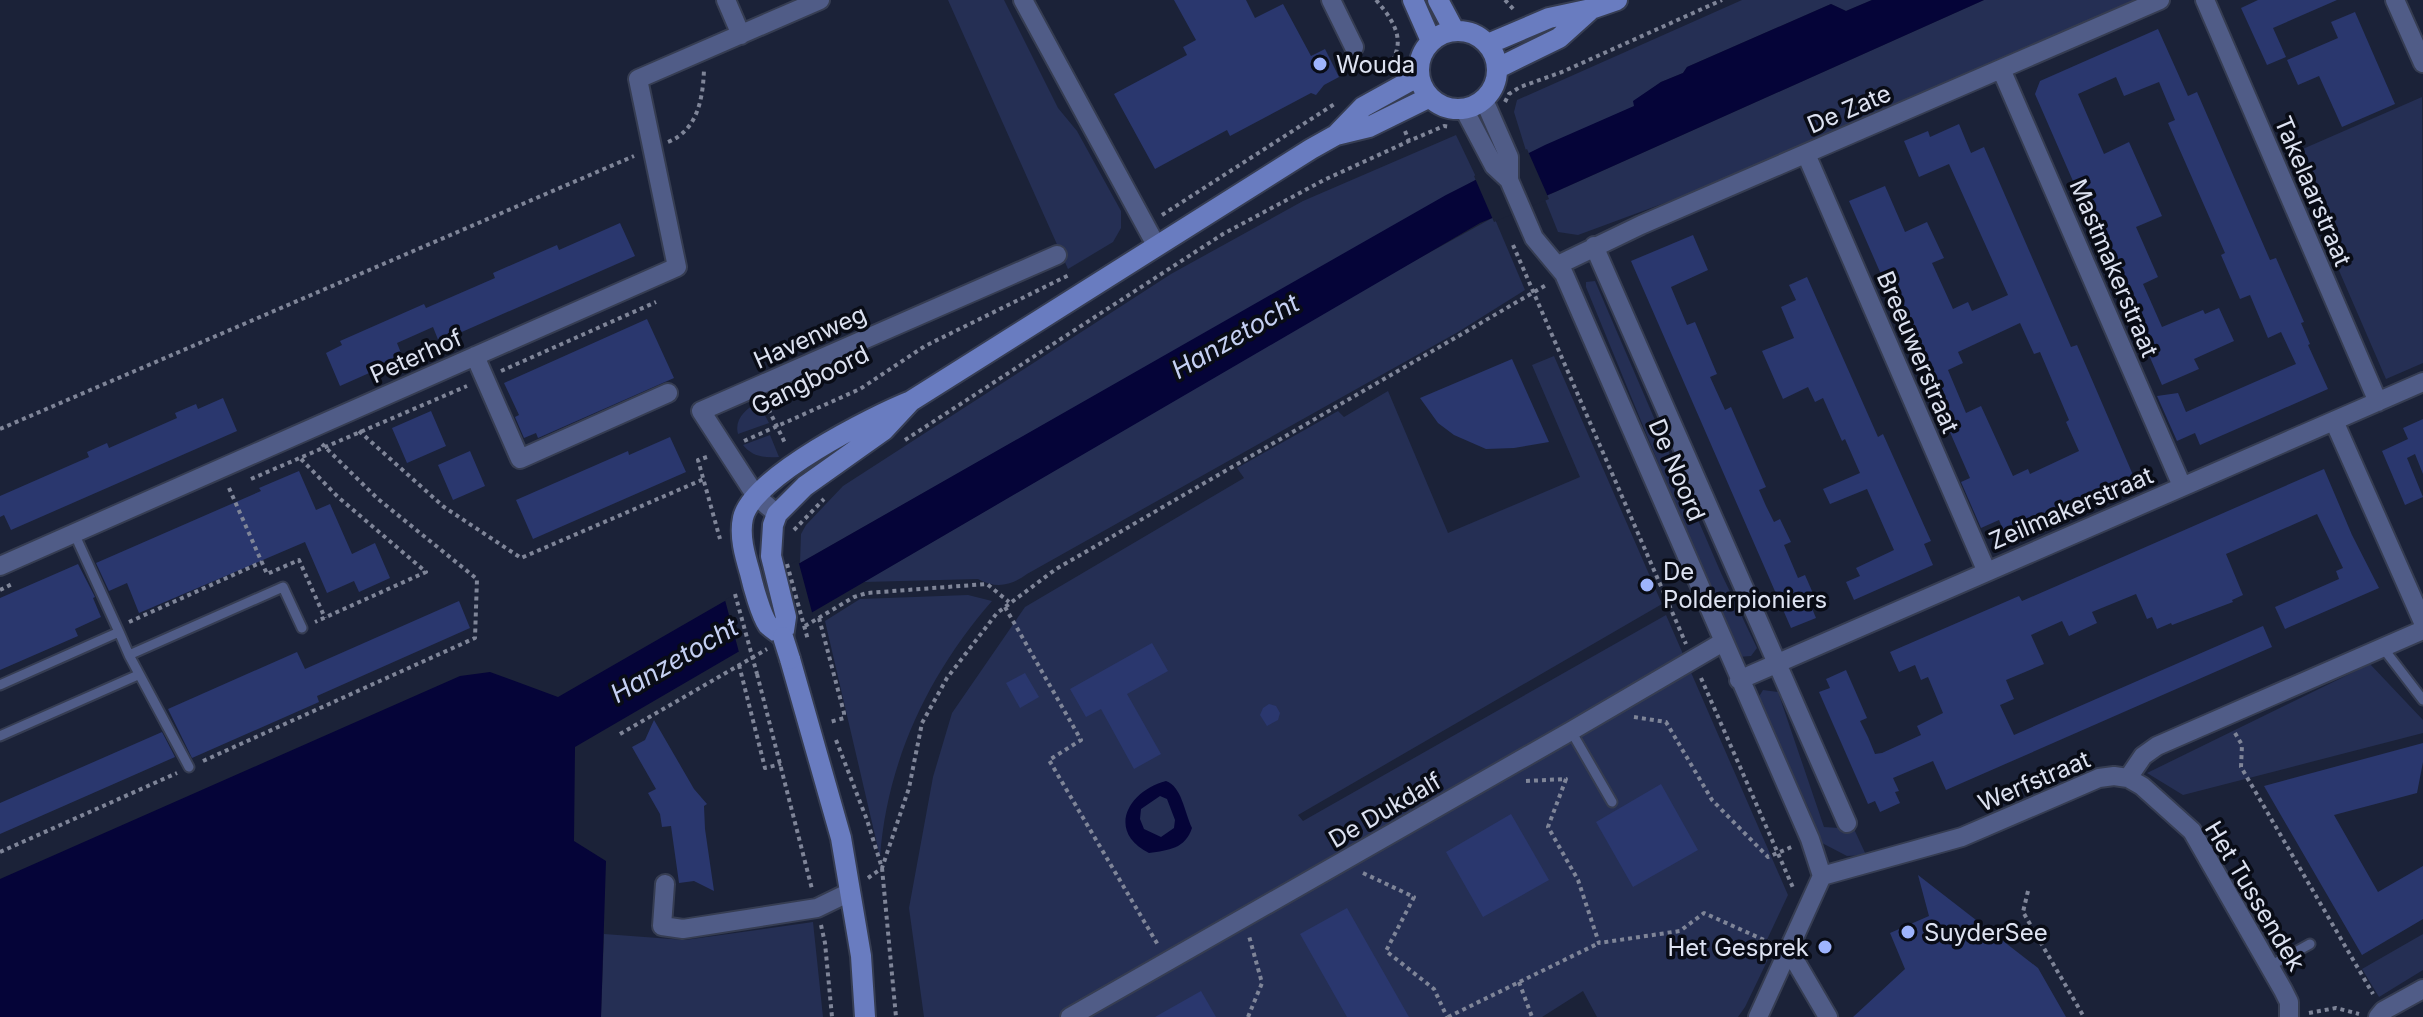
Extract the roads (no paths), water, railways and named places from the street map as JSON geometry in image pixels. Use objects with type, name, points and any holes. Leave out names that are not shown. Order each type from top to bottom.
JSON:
[{"type":"main road","points":[[1413,0],[1431,41]]},
{"type":"main road","points":[[1438,0],[1454,30]]},
{"type":"main road","points":[[1488,44],[1549,18],[1617,0]]},
{"type":"main road","points":[[1498,68],[1559,38],[1591,9]]},
{"type":"main road","points":[[1454,30],[1467,31],[1488,44],[1495,55],[1498,68],[1492,91],[1494,102],[1464,109],[1439,104],[1430,97],[1419,76],[1421,57],[1431,41],[1454,30]]},
{"type":"main road","points":[[786,643],[768,625],[744,589],[742,520],[756,496],[795,464],[877,414],[911,401],[1336,135],[1363,107],[1419,76]]},
{"type":"main road","points":[[1336,135],[1369,127],[1430,97]]},
{"type":"main road","points":[[865,1017],[861,956],[841,838],[786,643],[782,563],[770,545],[777,514],[805,486],[884,430],[911,401]]},
{"type":"street","points":[[726,0],[741,35],[820,0]]},
{"type":"street","points":[[1023,0],[1156,245]]},
{"type":"street","points":[[1331,0],[1354,47]]},
{"type":"street","name":"De Zate","points":[[1561,270],[1594,246],[2160,0]]},
{"type":"street","name":"Takelaarstraat","points":[[2205,0],[2378,402]]},
{"type":"street","points":[[2395,0],[2423,63]]},
{"type":"street","name":"Peterhof","points":[[0,566],[677,267],[638,79],[741,35]]},
{"type":"street","name":"Mastmakerstraat","points":[[2001,69],[2182,486]]},
{"type":"street","name":"De Noord","points":[[1494,102],[1493,121],[1509,157],[1509,180],[1534,238],[1561,270],[1810,839],[1822,876]]},
{"type":"street","name":"De Noord","points":[[1464,109],[1494,166],[1509,180]]},
{"type":"street","name":"Breeuwerstraat","points":[[1806,154],[1986,570]]},
{"type":"street","name":"De Noord","points":[[1594,246],[1847,823]]},
{"type":"street","name":"Havenweg","points":[[777,514],[756,496],[701,411],[1057,255]]},
{"type":"street","points":[[475,356],[520,459],[668,393]]},
{"type":"street","name":"Zeilmakerstraat","points":[[1739,680],[2423,382]]},
{"type":"street","points":[[2334,421],[2423,622]]},
{"type":"street","name":"Werfstraat","points":[[1822,876],[1962,837],[2099,778],[2128,778],[2149,751],[2423,630]]},
{"type":"street","name":"De Dukdalf","points":[[1070,1017],[1723,642]]},
{"type":"street","name":"Het Tussendek","points":[[2128,778],[2142,786],[2192,831],[2289,1002],[2289,1017]]},
{"type":"street","points":[[1758,1017],[1781,948],[1822,876]]},
{"type":"street","points":[[665,884],[662,926],[683,929],[817,908],[850,892]]},
{"type":"street","points":[[1781,948],[1828,1017]]},
{"type":"street","points":[[2374,1014],[2423,989]]},
{"type":"lane","points":[[74,533],[138,675],[189,767]]},
{"type":"lane","points":[[129,655],[283,587],[302,628]]},
{"type":"lane","points":[[0,685],[118,630]]},
{"type":"lane","points":[[2383,648],[2423,700]]},
{"type":"lane","points":[[0,736],[138,675]]},
{"type":"lane","points":[[1571,731],[1612,802]]},
{"type":"lane","points":[[2270,966],[2310,944]]},
{"type":"water","name":"Hanzetocht","points":[[1872,0],[1984,0],[1480,223],[763,641],[738,652],[575,747],[574,841],[606,861],[601,1017],[0,1017],[0,879],[460,676],[490,672],[558,697],[723,602],[800,563],[1446,195],[1545,145],[1634,106],[1633,101],[1661,82],[1683,73],[1687,67],[1831,4],[1846,11]]},
{"type":"water","points":[[1166,781],[1176,788],[1192,828],[1181,844],[1149,853],[1128,834],[1125,823],[1133,802],[1153,786]],"holes":[[[1160,796],[1167,799],[1175,820],[1174,828],[1161,837],[1144,829],[1140,819],[1141,809]]]},
{"type":"place","name":"Wouda","points":[[1320,64]]},
{"type":"place","name":"De Polderpioniers","points":[[1647,585]]},
{"type":"place","name":"SuyderSee","points":[[1908,932]]},
{"type":"place","name":"Het Gesprek","points":[[1825,947]]}]
